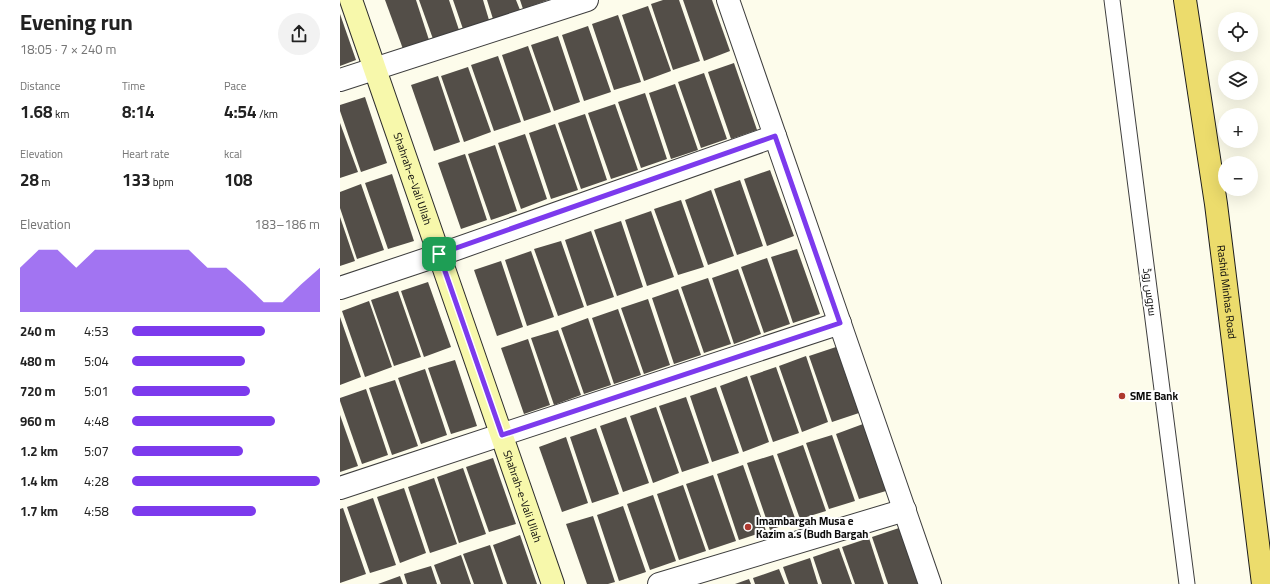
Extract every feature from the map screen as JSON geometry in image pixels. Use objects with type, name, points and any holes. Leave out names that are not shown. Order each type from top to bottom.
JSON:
[{"type":"main road","name":"Rashid Minhas Road","points":[[1185,0],[1216,204],[1263,584]]},
{"type":"street","name":"Shahrah-e-Vali Ullah","points":[[351,0],[553,584]]},
{"type":"street","points":[[340,80],[587,0]]},
{"type":"street","points":[[728,0],[930,584]]},
{"type":"street","points":[[340,288],[775,136]]},
{"type":"street","points":[[340,488],[840,323]]},
{"type":"street","points":[[659,584],[905,510]]},
{"type":"lane","name":"سروس روڈ","points":[[1112,0],[1187,584]]},
{"type":"building","points":[[385,0],[416,0],[429,40],[403,49]]},
{"type":"building","points":[[419,0],[449,0],[459,30],[433,39]]},
{"type":"building","points":[[453,0],[483,0],[489,20],[463,29]]},
{"type":"building","points":[[487,0],[516,0],[520,10],[493,19]]},
{"type":"building","points":[[520,0],[548,0],[523,9]]},
{"type":"building","points":[[663,0],[679,0],[700,61],[673,70],[651,4]]},
{"type":"building","points":[[683,0],[712,0],[730,51],[704,61]]},
{"type":"building","points":[[648,6],[671,71],[644,81],[622,15]]},
{"type":"building","points":[[340,14],[356,60],[340,66]]},
{"type":"building","points":[[618,15],[641,82],[614,90],[592,24]]},
{"type":"building","points":[[588,26],[611,92],[584,101],[562,35]]},
{"type":"building","points":[[558,36],[580,102],[554,111],[531,45]]},
{"type":"building","points":[[528,46],[551,112],[524,121],[502,55]]},
{"type":"building","points":[[498,56],[521,122],[494,131],[471,65]]},
{"type":"building","points":[[734,63],[757,130],[731,139],[708,72]]},
{"type":"building","points":[[468,67],[491,132],[464,142],[441,76]]},
{"type":"building","points":[[704,73],[727,139],[701,148],[678,82]]},
{"type":"building","points":[[438,76],[460,142],[434,151],[411,85]]},
{"type":"building","points":[[675,84],[698,150],[671,159],[649,93]]},
{"type":"building","points":[[645,93],[667,159],[641,168],[618,102]]},
{"type":"building","points":[[365,97],[387,163],[361,172],[340,111],[340,105]]},
{"type":"building","points":[[615,104],[638,170],[611,179],[588,113]]},
{"type":"building","points":[[585,114],[607,180],[581,189],[558,123]]},
{"type":"building","points":[[340,123],[358,172],[340,178]]},
{"type":"building","points":[[555,124],[578,190],[551,199],[529,133]]},
{"type":"building","points":[[525,134],[547,199],[521,209],[498,143]]},
{"type":"building","points":[[495,145],[517,211],[491,220],[468,154]]},
{"type":"building","points":[[465,154],[487,220],[461,229],[438,163]]},
{"type":"building","points":[[770,170],[794,236],[767,246],[744,179]]},
{"type":"building","points":[[392,174],[414,241],[388,249],[365,183]]},
{"type":"building","points":[[740,180],[763,246],[737,255],[714,189]]},
{"type":"building","points":[[361,184],[384,250],[357,259],[340,208],[340,192]]},
{"type":"building","points":[[711,190],[734,256],[708,265],[685,200]]},
{"type":"building","points":[[681,200],[704,267],[678,275],[654,209]]},
{"type":"building","points":[[651,211],[674,277],[647,286],[625,220]]},
{"type":"building","points":[[340,217],[355,261],[340,266]]},
{"type":"building","points":[[621,221],[643,287],[617,296],[594,230]]},
{"type":"building","points":[[591,231],[614,297],[587,306],[565,240]]},
{"type":"building","points":[[561,241],[584,307],[558,316],[534,249]]},
{"type":"building","points":[[797,249],[820,314],[793,323],[771,257]]},
{"type":"building","points":[[531,251],[554,317],[527,326],[505,260]]},
{"type":"building","points":[[767,258],[790,324],[764,333],[741,267]]},
{"type":"building","points":[[501,261],[523,327],[497,336],[474,270]]},
{"type":"building","points":[[738,269],[761,334],[734,344],[712,278]]},
{"type":"building","points":[[708,278],[731,344],[704,353],[681,287]]},
{"type":"building","points":[[428,282],[451,347],[424,357],[401,291]]},
{"type":"building","points":[[678,289],[701,355],[674,364],[652,298]]},
{"type":"building","points":[[398,291],[421,357],[394,366],[371,300]]},
{"type":"building","points":[[648,299],[670,365],[644,374],[621,308]]},
{"type":"building","points":[[369,301],[392,367],[365,377],[342,311]]},
{"type":"building","points":[[618,309],[641,375],[614,384],[592,318]]},
{"type":"building","points":[[340,317],[361,377],[340,385]]},
{"type":"building","points":[[588,318],[611,385],[584,394],[561,328]]},
{"type":"building","points":[[558,330],[581,395],[554,405],[531,338]]},
{"type":"building","points":[[528,339],[550,405],[524,414],[501,348]]},
{"type":"building","points":[[836,347],[859,413],[832,422],[809,356]]},
{"type":"building","points":[[806,356],[828,422],[802,432],[779,366]]},
{"type":"building","points":[[455,360],[477,426],[451,434],[428,368]]},
{"type":"building","points":[[776,367],[799,433],[773,442],[750,376]]},
{"type":"building","points":[[425,369],[447,435],[421,444],[398,378]]},
{"type":"building","points":[[747,376],[769,442],[743,452],[720,386]]},
{"type":"building","points":[[395,380],[418,446],[392,455],[369,388]]},
{"type":"building","points":[[716,387],[739,453],[712,462],[690,396]]},
{"type":"building","points":[[366,389],[388,455],[362,464],[340,398]]},
{"type":"building","points":[[686,397],[709,463],[682,472],[659,406]]},
{"type":"building","points":[[656,407],[679,473],[653,483],[630,416]]},
{"type":"building","points":[[340,415],[358,466],[340,472]]},
{"type":"building","points":[[626,417],[649,483],[623,492],[600,426]]},
{"type":"building","points":[[863,424],[886,491],[859,499],[836,434]]},
{"type":"building","points":[[596,428],[619,494],[592,503],[570,437]]},
{"type":"building","points":[[832,435],[855,501],[829,509],[806,443]]},
{"type":"building","points":[[566,437],[588,503],[562,512],[539,447]]},
{"type":"building","points":[[803,445],[826,511],[800,519],[777,454]]},
{"type":"building","points":[[773,455],[796,521],[770,530],[747,463]]},
{"type":"building","points":[[493,458],[516,524],[489,532],[466,467]]},
{"type":"building","points":[[743,465],[766,531],[739,540],[717,474]]},
{"type":"building","points":[[463,468],[486,534],[459,543],[437,477]]},
{"type":"building","points":[[713,475],[736,541],[709,550],[686,484]]},
{"type":"building","points":[[434,478],[457,544],[430,553],[408,487]]},
{"type":"building","points":[[683,485],[706,551],[679,560],[657,494]]},
{"type":"building","points":[[404,488],[426,553],[400,563],[377,497]]},
{"type":"building","points":[[653,495],[676,561],[650,570],[627,504]]},
{"type":"building","points":[[373,498],[396,565],[370,573],[347,507]]},
{"type":"building","points":[[623,506],[646,572],[619,581],[597,515]]},
{"type":"building","points":[[343,508],[366,574],[340,583],[340,509]]},
{"type":"building","points":[[593,516],[615,582],[608,584],[587,584],[566,524]]},
{"type":"building","points":[[899,528],[918,584],[888,584],[872,537]]},
{"type":"building","points":[[520,535],[537,584],[507,584],[493,545]]},
{"type":"building","points":[[869,538],[884,584],[855,584],[842,547]]},
{"type":"building","points":[[490,545],[503,584],[474,584],[463,554]]},
{"type":"building","points":[[839,548],[852,584],[822,584],[813,557]]},
{"type":"building","points":[[461,555],[471,584],[441,584],[434,565]]},
{"type":"building","points":[[810,558],[818,584],[789,584],[783,567]]},
{"type":"building","points":[[431,566],[437,584],[407,584],[404,574]]},
{"type":"building","points":[[779,569],[785,584],[755,584],[753,578]]},
{"type":"building","points":[[400,576],[403,584],[378,584]]},
{"type":"building","points":[[749,579],[751,584],[735,584]]},
{"type":"place","name":"SME Bank","points":[[1122,396]]},
{"type":"place","name":"Imambargah Musa e Kazim a.s (Budh Bargah","points":[[748,527]]},
{"type":"route","points":[[775,136],[840,323],[502,435],[439,254],[775,136]]}]
